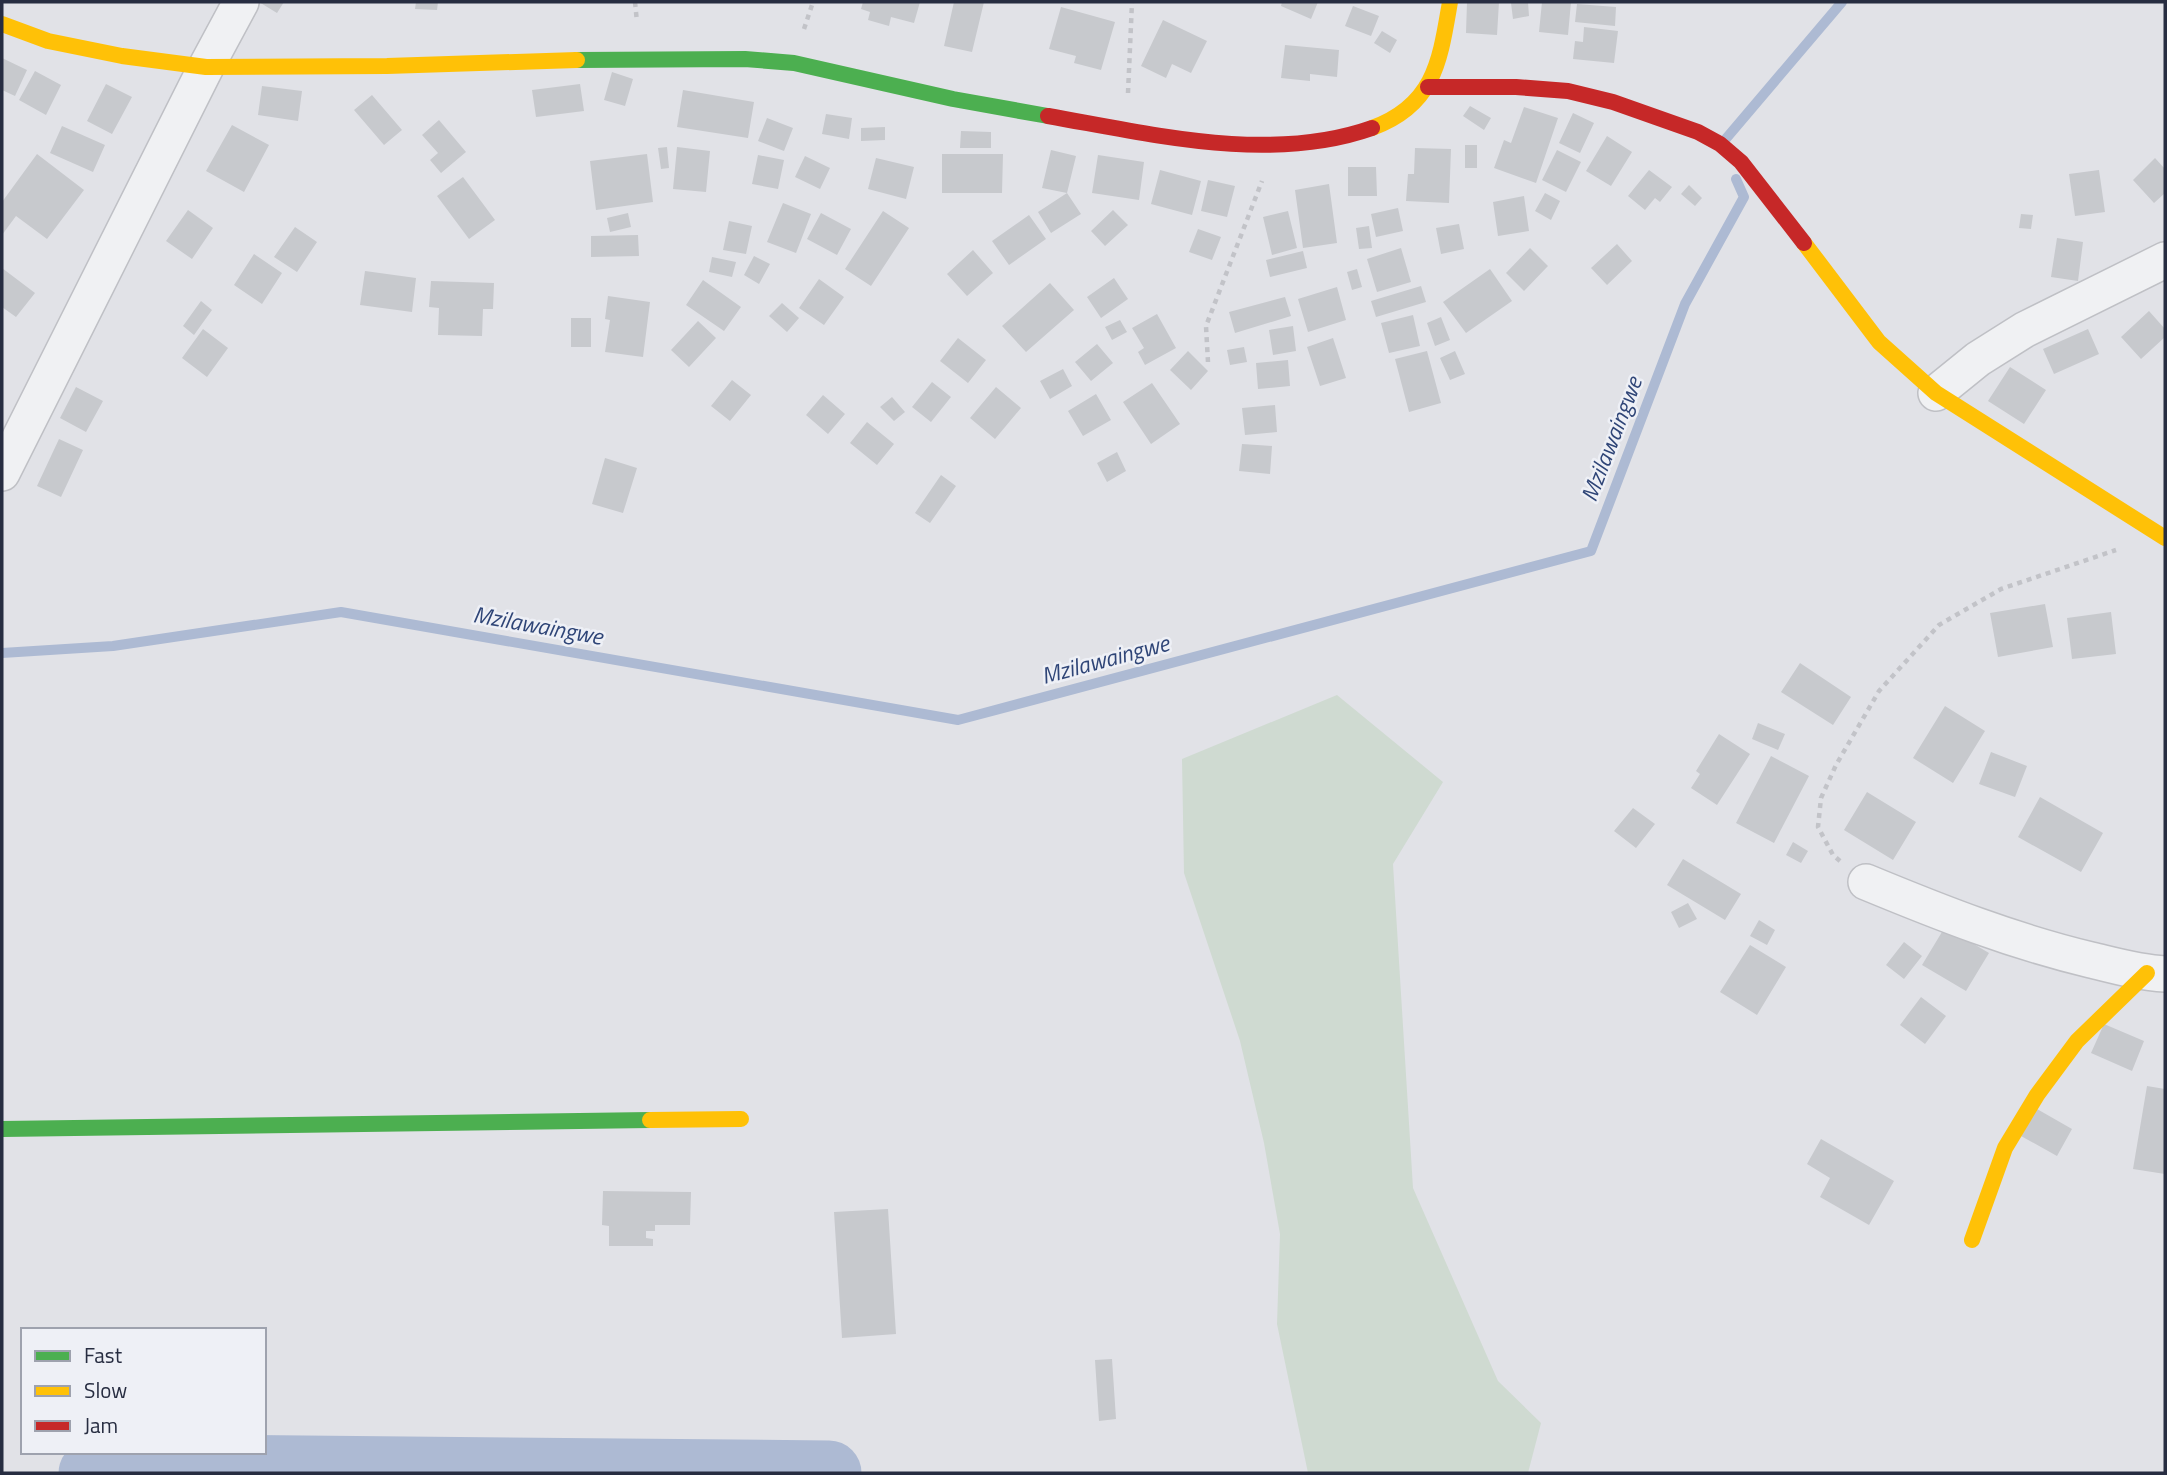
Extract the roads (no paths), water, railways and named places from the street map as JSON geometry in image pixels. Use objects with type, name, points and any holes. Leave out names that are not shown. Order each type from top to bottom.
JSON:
[{"type":"street","points":[[2,473],[241,2]]},
{"type":"street","points":[[2,24],[48,41],[122,57],[206,67],[387,66],[640,58],[745,59],[794,63],[953,99],[1187,140],[1287,145],[1350,136],[1376,127],[1396,116],[1428,87],[1441,56],[1450,2]]},
{"type":"street","points":[[1428,87],[1538,88],[1569,91],[1695,130],[1722,144],[1737,156],[1752,174],[1879,342],[1936,393],[2162,536]]},
{"type":"street","points":[[1936,393],[1978,359],[2024,330],[2165,260]]},
{"type":"street","points":[[1866,882],[1964,923],[2044,949],[2156,974]]},
{"type":"street","points":[[1972,1240],[2005,1148],[2037,1094],[2077,1041],[2156,974]]},
{"type":"street","points":[[2,1129],[741,1119]]},
{"type":"waterway","name":"Mzilawaingwe","points":[[1724,141],[1842,2]]},
{"type":"waterway","name":"Mzilawaingwe","points":[[2,653],[113,646],[341,612],[958,720],[1591,551],[1685,304],[1744,197],[1736,179]]},
{"type":"waterway","points":[[91,1473],[104,1466],[829,1473]]}]
